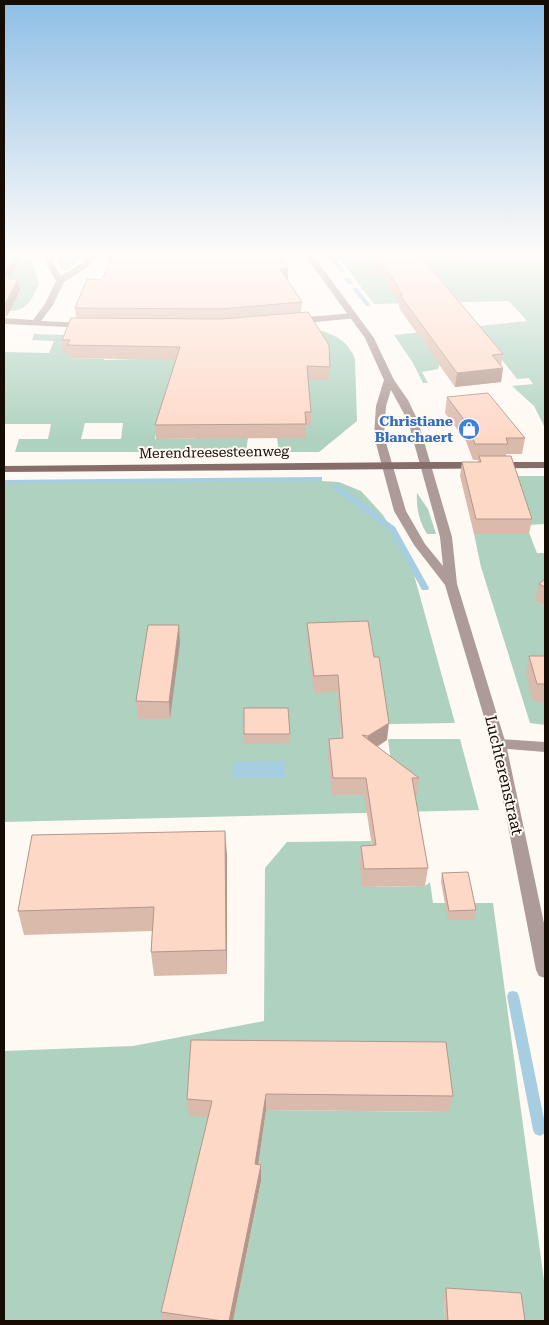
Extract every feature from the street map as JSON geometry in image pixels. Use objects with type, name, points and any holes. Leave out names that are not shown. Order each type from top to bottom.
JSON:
[{"type":"main road","name":"Merendreesesteenweg","points":[[4,469],[425,464]]},
{"type":"main road","points":[[425,464],[545,466]]},
{"type":"street","points":[[35,323],[40,316]]},
{"type":"street","points":[[288,322],[354,316]]},
{"type":"street","name":"Luchterenstraat","points":[[354,316],[369,338],[388,380],[403,400],[413,421],[446,537],[452,584],[499,744],[545,970]]},
{"type":"street","points":[[4,321],[98,326]]},
{"type":"street","name":"Luchterenstraat","points":[[388,380],[381,406],[379,436],[400,511],[420,545],[452,584]]},
{"type":"street","points":[[499,744],[545,747]]},
{"type":"green space","points":[[522,316],[545,316],[545,428],[534,406],[512,386],[533,384],[529,378],[517,379],[502,360],[439,365],[438,369],[422,372],[428,383],[423,383],[413,363],[394,335],[527,321]]},
{"type":"green space","points":[[312,330],[323,331],[337,337],[346,344],[355,359],[357,421],[319,452],[279,452],[277,438],[305,426],[310,418],[248,438],[246,452],[15,452],[19,439],[48,439],[51,424],[4,424],[4,352],[49,353],[54,341],[32,340],[34,334],[68,335],[70,358],[104,360],[139,359],[142,347]],"holes":[[[85,423],[123,423],[121,439],[81,439]],[[157,423],[196,439],[155,439]]]},
{"type":"green space","points":[[510,476],[545,476],[545,524],[526,525],[537,553],[545,553],[545,593],[536,601],[545,606],[545,673],[533,702],[545,702],[545,725],[530,723],[481,567],[474,534],[506,534]]},
{"type":"green space","points":[[304,480],[339,482],[361,491],[383,515],[411,564],[455,723],[340,725],[342,756],[332,795],[377,795],[393,777],[389,739],[460,739],[479,810],[4,822],[4,481]]},
{"type":"green space","points":[[417,493],[428,509],[436,534],[427,534],[422,524],[417,504]]},
{"type":"green space","points":[[371,841],[374,863],[363,887],[425,886],[430,882],[433,903],[493,903],[545,1288],[545,1321],[520,1320],[444,1296],[445,1321],[233,1321],[261,1182],[256,1180],[266,1110],[449,1112],[443,1060],[213,1118],[164,1321],[4,1321],[4,1051],[133,1046],[264,1021],[265,868],[287,842]]},
{"type":"water","points":[[285,761],[285,778],[232,778],[233,762]]},
{"type":"building","points":[[260,316],[310,316],[329,345],[330,367],[307,366],[311,412],[305,412],[306,424],[155,425],[180,347],[67,345],[70,340],[62,340],[71,318],[221,319]]},
{"type":"building","points":[[415,316],[471,316],[503,354],[492,355],[503,368],[457,373]]},
{"type":"building","points":[[488,393],[525,438],[506,438],[508,444],[475,444],[468,425],[447,397]]},
{"type":"building","points":[[479,456],[511,456],[532,519],[476,519],[462,462],[481,462]]},
{"type":"building","points":[[545,579],[545,587],[539,584]]},
{"type":"building","points":[[368,621],[374,657],[379,657],[389,723],[368,736],[362,735],[419,778],[412,778],[428,868],[364,869],[361,846],[376,845],[366,778],[333,778],[329,739],[343,738],[338,675],[314,676],[307,623]]},
{"type":"building","points":[[148,625],[179,625],[169,702],[136,701]]},
{"type":"building","points":[[529,656],[545,656],[545,684],[537,684]]},
{"type":"building","points":[[244,708],[288,708],[290,734],[244,734]]},
{"type":"building","points":[[225,831],[226,950],[151,952],[154,907],[18,911],[32,835]]},
{"type":"building","points":[[468,872],[476,910],[449,911],[442,873]]},
{"type":"building","points":[[191,1040],[446,1042],[453,1096],[266,1094],[255,1164],[261,1165],[229,1321],[161,1312],[212,1101],[187,1099]]},
{"type":"building","points":[[446,1288],[521,1293],[525,1321],[448,1321]]},
{"type":"waterway","points":[[4,482],[319,479]]},
{"type":"waterway","points":[[336,487],[392,529],[425,588]]},
{"type":"waterway","points":[[513,996],[540,1130]]},
{"type":"place","name":"Christiane Blanchaert","points":[[469,429]]}]
